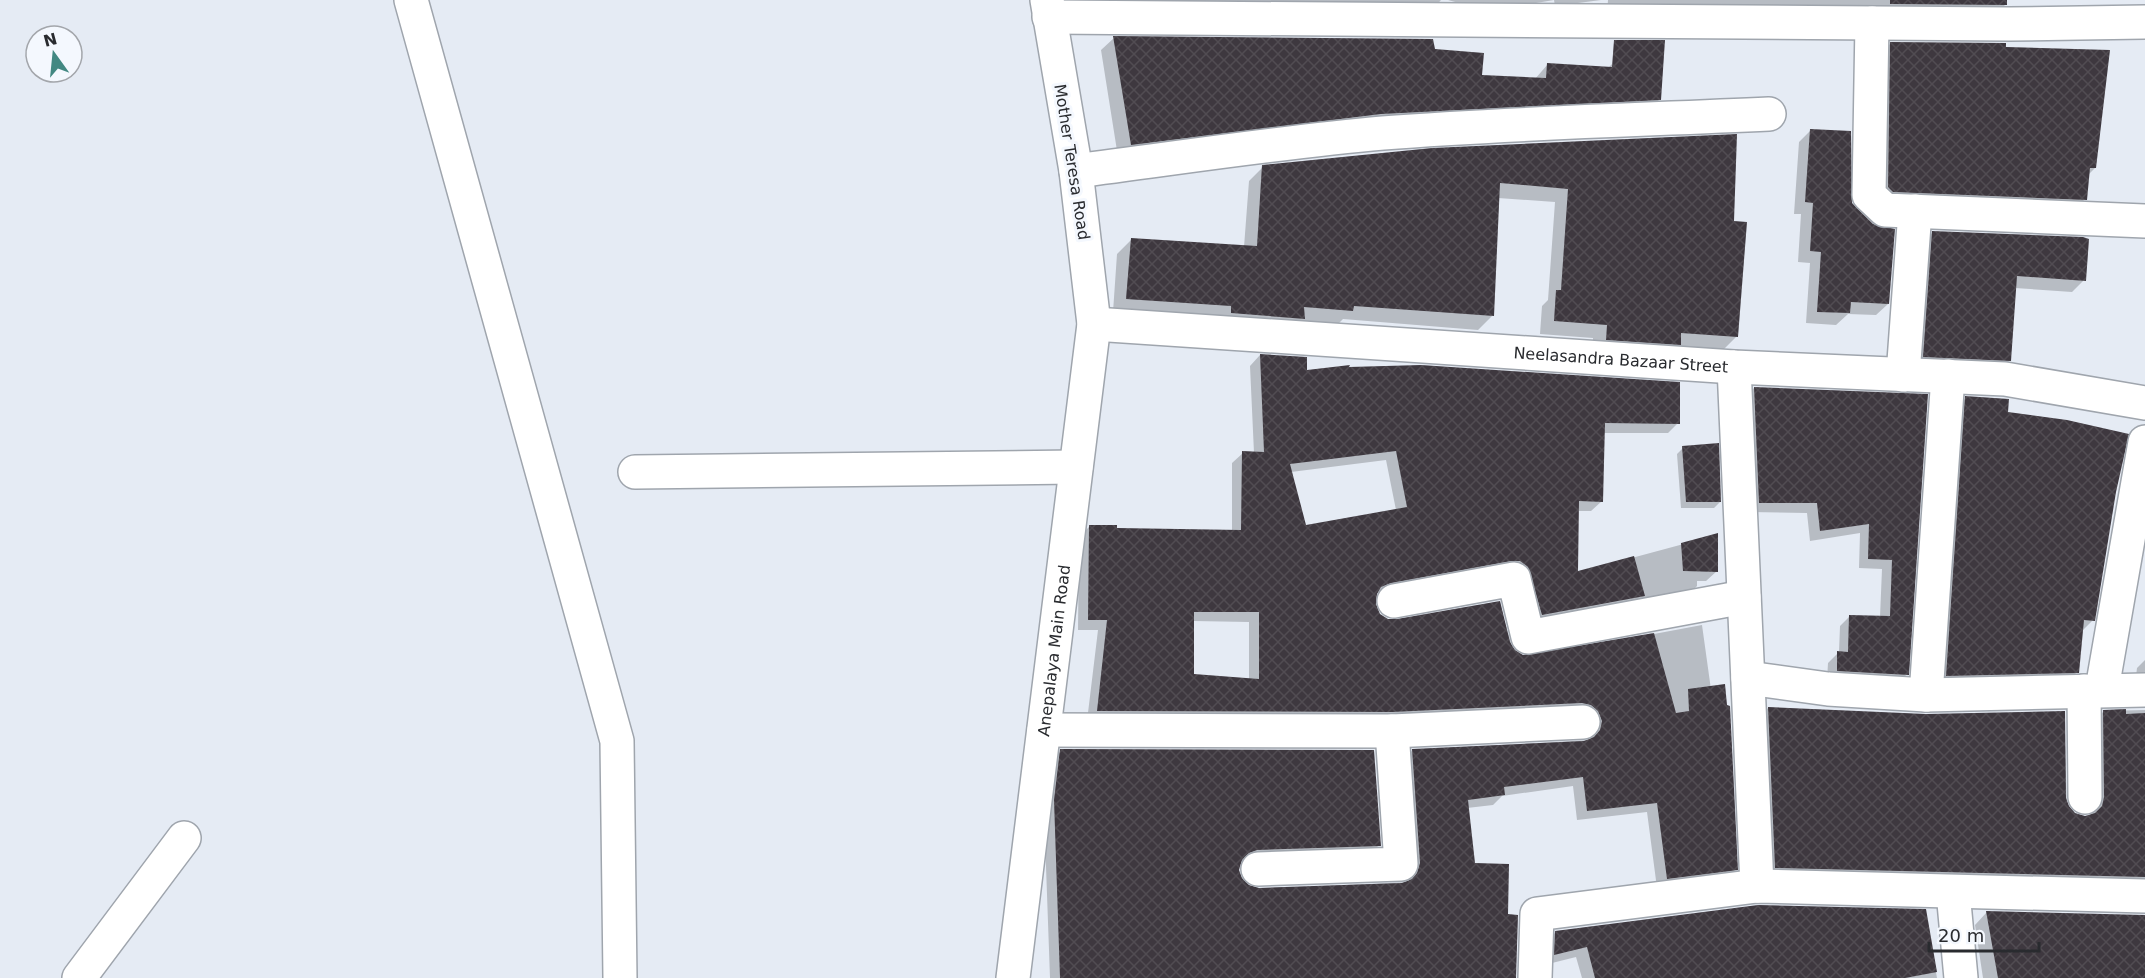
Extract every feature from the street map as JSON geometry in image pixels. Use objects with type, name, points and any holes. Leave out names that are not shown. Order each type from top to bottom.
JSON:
[{"type":"street","points":[[411,0],[617,741],[620,978]]},
{"type":"street","points":[[1048,8],[1872,23],[2010,12],[2145,22]]},
{"type":"street","name":"Mother Teresa Road","points":[[1048,8],[1076,171],[1094,324]]},
{"type":"street","points":[[1872,23],[1869,195],[1886,210],[2145,221]]},
{"type":"street","points":[[1076,171],[1302,141],[1381,134],[1479,126],[1769,114]]},
{"type":"street","points":[[1903,375],[1916,211]]},
{"type":"street","name":"Neelasandra Bazaar Street","points":[[1094,324],[1734,367],[2005,379],[2145,403]]},
{"type":"street","name":"Anepalaya Main Road","points":[[1013,978],[1094,324]]},
{"type":"street","points":[[1734,367],[1757,886]]},
{"type":"street","points":[[1926,695],[1948,376]]},
{"type":"street","points":[[2085,797],[2093,690],[2126,556],[2145,442]]},
{"type":"street","points":[[635,472],[1076,467]]},
{"type":"street","points":[[1394,602],[1514,579],[1528,637],[1744,597]]},
{"type":"street","points":[[1748,678],[1828,689],[1926,695],[2145,690]]},
{"type":"street","points":[[1044,730],[1392,731],[1583,722]]},
{"type":"street","points":[[1258,869],[1401,864],[1392,731]]},
{"type":"street","points":[[79,978],[184,838]]},
{"type":"street","points":[[1535,978],[1537,914],[1757,886],[2145,896]]},
{"type":"street","points":[[1953,892],[1961,978]]},
{"type":"building","points":[[1890,0],[2007,0],[2007,5],[1890,4]]},
{"type":"building","points":[[1113,36],[1433,39],[1435,49],[1484,53],[1482,75],[1546,78],[1547,63],[1612,67],[1614,40],[1665,40],[1661,100],[1381,114],[1131,145]]},
{"type":"building","points":[[1890,42],[2006,43],[2006,47],[2110,50],[2096,168],[2090,168],[2087,200],[1893,192],[1888,187]]},
{"type":"building","points":[[1810,129],[1851,131],[1852,203],[1873,224],[1895,229],[1889,304],[1851,302],[1850,313],[1817,312],[1821,252],[1810,251],[1813,203],[1805,202]]},
{"type":"building","points":[[1737,134],[1734,221],[1747,222],[1738,337],[1681,333],[1681,345],[1606,340],[1607,325],[1554,321],[1556,290],[1561,290],[1568,189],[1500,183],[1494,316],[1354,306],[1353,311],[1304,307],[1305,319],[1231,313],[1231,306],[1126,299],[1131,238],[1257,246],[1262,165],[1432,148]]},
{"type":"building","points":[[1932,231],[2083,237],[2089,239],[2086,281],[2017,276],[2011,361],[1923,357]]},
{"type":"building","points":[[1260,354],[1307,357],[1307,370],[1350,365],[1349,367],[1421,365],[1680,382],[1680,424],[1605,423],[1603,502],[1579,501],[1578,571],[1634,556],[1645,596],[1542,615],[1528,567],[1520,561],[1511,561],[1391,583],[1381,587],[1377,594],[1376,604],[1380,614],[1388,619],[1397,619],[1500,601],[1510,642],[1515,650],[1523,655],[1654,633],[1676,713],[1689,711],[1688,689],[1725,684],[1727,705],[1730,706],[1738,870],[1667,879],[1657,803],[1587,811],[1583,777],[1504,787],[1505,795],[1468,800],[1475,863],[1509,864],[1508,914],[1518,915],[1516,978],[1060,978],[1054,800],[1060,749],[1374,750],[1381,846],[1257,850],[1249,853],[1242,860],[1239,870],[1242,878],[1249,885],[1259,888],[1402,883],[1412,879],[1420,863],[1412,749],[1584,741],[1594,737],[1600,730],[1602,721],[1598,711],[1591,705],[1582,703],[1392,712],[1097,711],[1107,620],[1088,620],[1089,525],[1117,525],[1117,528],[1241,530],[1242,451],[1264,452]],"holes":[[[1396,451],[1407,507],[1306,525],[1290,464]],[[1194,612],[1259,612],[1259,679],[1194,674]]]},
{"type":"building","points":[[1754,387],[1928,394],[1909,675],[1837,671],[1837,651],[1848,652],[1849,615],[1890,616],[1892,560],[1868,559],[1869,524],[1820,531],[1817,503],[1759,503]]},
{"type":"building","points":[[1965,396],[2009,399],[2008,412],[2067,420],[2129,434],[2116,492],[2095,621],[2084,620],[2079,673],[1946,676]]},
{"type":"building","points":[[1719,443],[1721,502],[1686,502],[1682,446]]},
{"type":"building","points":[[1718,533],[1718,572],[1683,571],[1681,543]]},
{"type":"building","points":[[1768,707],[1926,714],[2065,711],[2066,798],[2075,813],[2085,816],[2095,813],[2102,806],[2104,797],[2103,710],[2126,709],[2126,714],[2145,713],[2145,877],[1775,868]]},
{"type":"building","points":[[1758,905],[1926,909],[1937,972],[1905,978],[1595,978],[1587,947],[1554,955],[1555,931]]},
{"type":"building","points":[[1986,911],[2145,915],[2145,978],[1998,978]]}]
